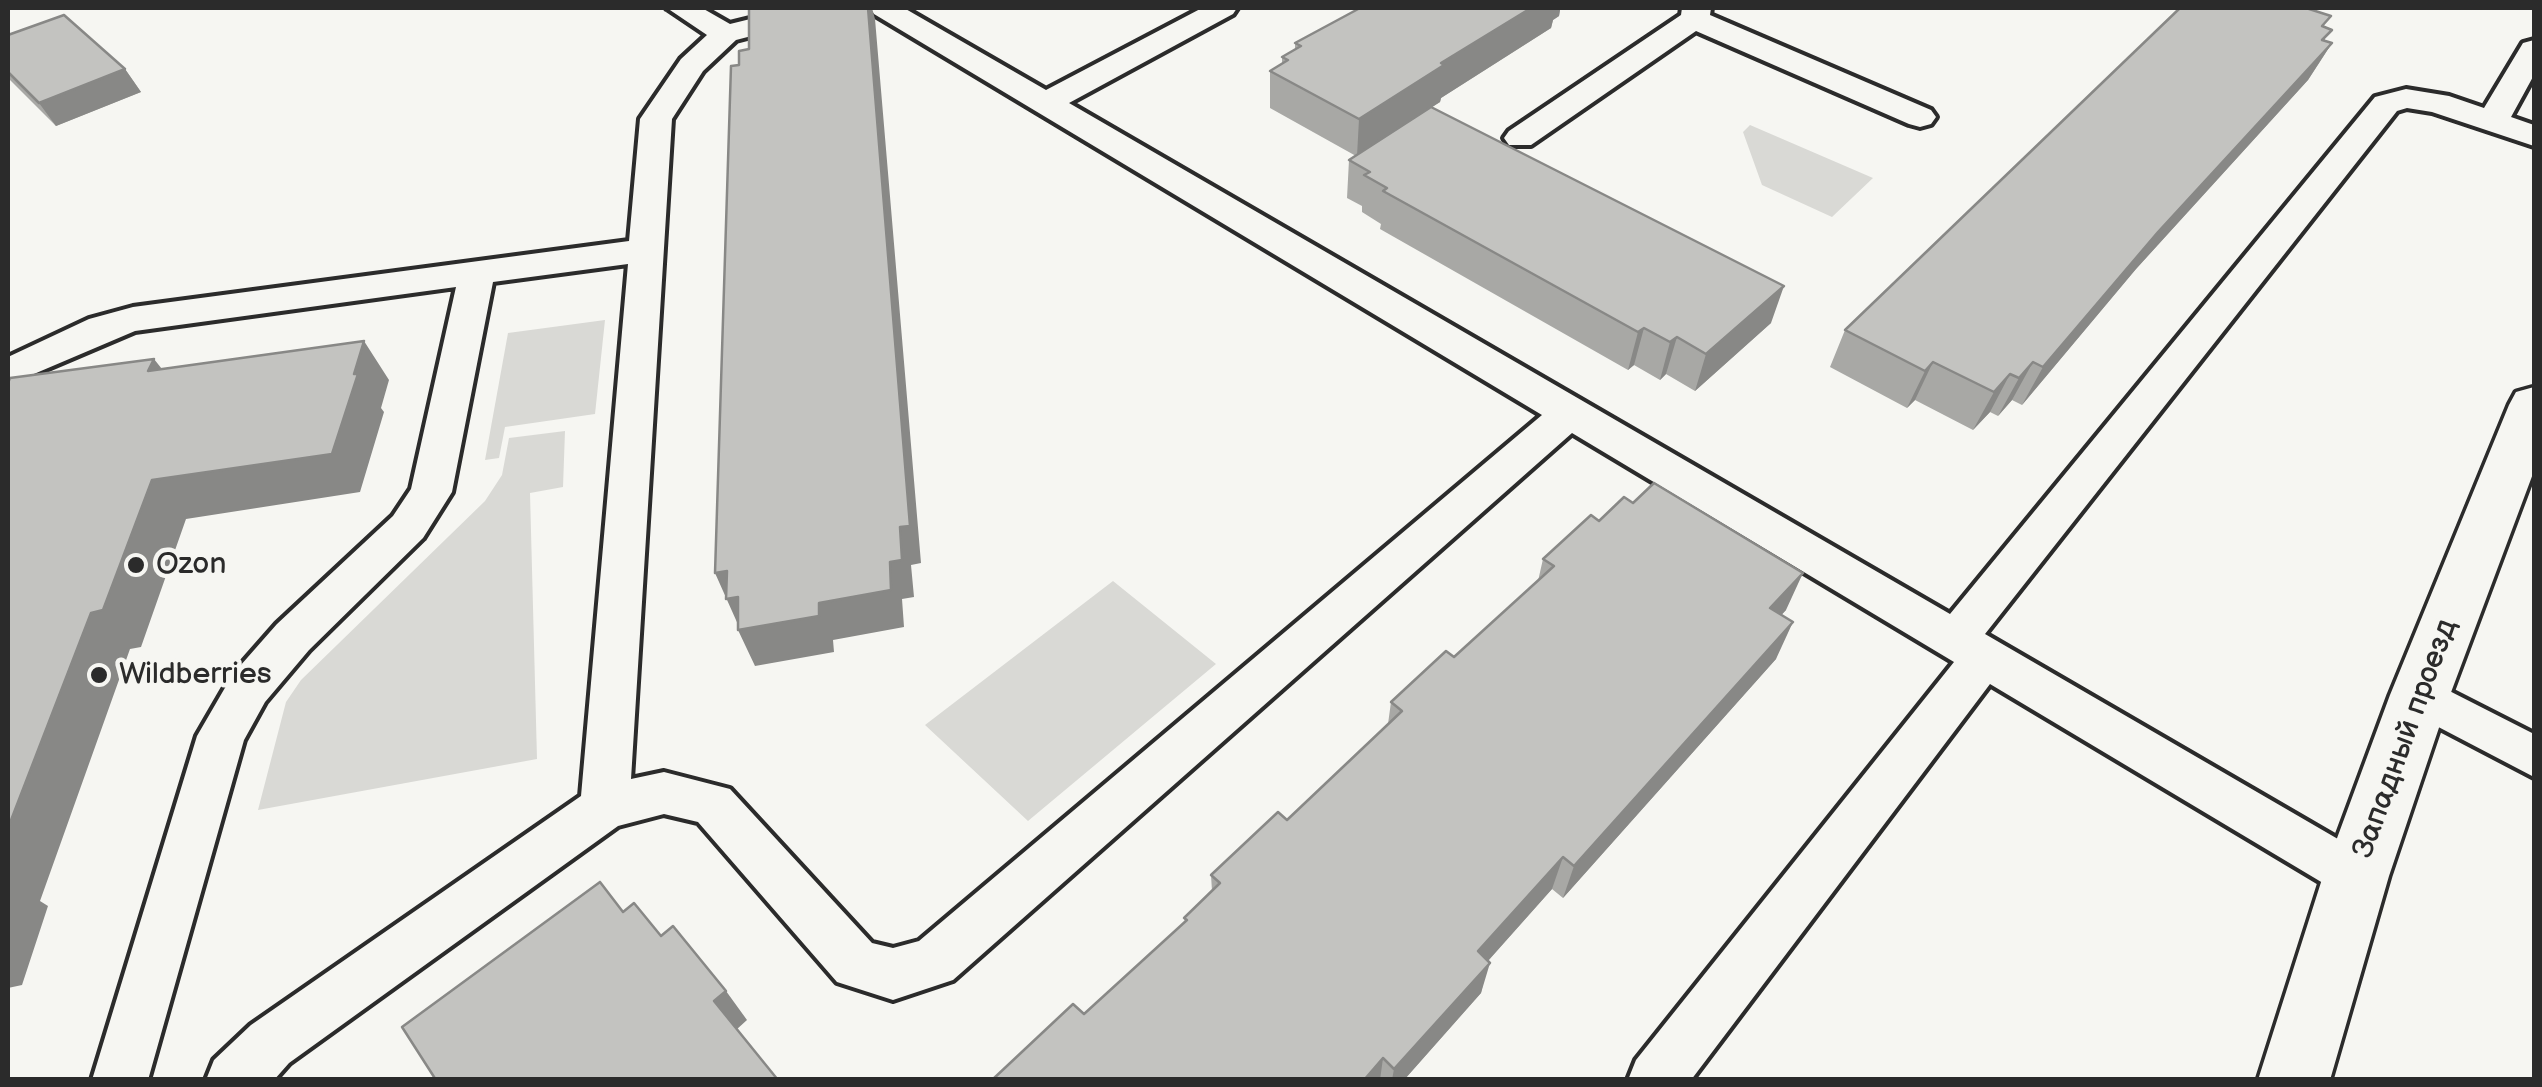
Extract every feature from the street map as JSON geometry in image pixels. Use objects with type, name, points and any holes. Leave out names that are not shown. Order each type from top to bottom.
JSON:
[{"type":"street","name":"Западный проезд","points":[[2294,1080],[2356,876],[2420,695],[2534,405]]},
{"type":"lane","points":[[682,8],[726,34]]},
{"type":"lane","points":[[605,807],[656,119],[692,64],[726,34],[827,8]]},
{"type":"lane","points":[[884,8],[2356,876]]},
{"type":"lane","points":[[1045,103],[1223,8]]},
{"type":"lane","points":[[1520,138],[1696,14],[1920,116]]},
{"type":"lane","points":[[2492,122],[2534,50]]},
{"type":"lane","points":[[1656,1080],[1970,648],[2386,104],[2406,98],[2438,103],[2534,136]]},
{"type":"lane","points":[[8,372],[102,328],[132,319],[647,250]]},
{"type":"lane","points":[[120,1080],[221,736],[249,688],[292,637],[408,527],[430,492],[477,273]]},
{"type":"lane","points":[[234,1080],[270,1044],[605,807],[664,792],[713,804],[856,964],[893,974],[934,962],[1570,412]]},
{"type":"lane","points":[[2420,695],[2534,757]]},
{"type":"shaded area","points":[[1750,125],[1873,178],[1832,217],[1762,185],[1743,132]]},
{"type":"shaded area","points":[[605,320],[595,414],[505,427],[499,458],[485,460],[508,333]]},
{"type":"shaded area","points":[[565,431],[563,487],[530,493],[537,759],[258,810],[286,702],[301,680],[485,501],[502,475],[509,438]]},
{"type":"shaded area","points":[[1113,581],[1216,664],[1028,821],[925,725]]},
{"type":"building","points":[[749,8],[868,8],[910,526],[900,527],[902,560],[890,562],[891,590],[819,603],[819,616],[738,630],[738,597],[726,599],[727,571],[715,573],[731,66],[739,65],[739,51],[749,49]]},
{"type":"building","points":[[1360,8],[1531,8],[1359,119],[1270,71],[1288,60],[1282,57],[1301,46],[1295,43]]},
{"type":"building","points":[[2180,8],[2306,8],[2331,16],[2322,26],[2332,30],[2322,40],[2332,43],[2158,232],[2043,367],[2033,362],[2019,378],[2010,374],[1994,392],[1933,362],[1925,371],[1845,330]]},
{"type":"building","points":[[64,15],[125,69],[39,103],[8,72],[8,35]]},
{"type":"building","points":[[1431,107],[1784,286],[1706,354],[1677,337],[1670,342],[1644,328],[1638,332],[1383,191],[1387,188],[1364,175],[1370,172],[1349,160]]},
{"type":"building","points":[[364,341],[354,374],[358,374],[332,454],[152,480],[103,610],[91,613],[8,828],[10,378],[154,359],[148,371]]},
{"type":"building","points":[[1654,483],[1803,573],[1770,608],[1793,622],[1574,866],[1563,857],[1478,951],[1490,963],[1394,1069],[1383,1058],[1364,1080],[992,1080],[1073,1004],[1084,1014],[1187,920],[1184,918],[1220,883],[1211,875],[1278,812],[1287,820],[1402,711],[1391,702],[1446,651],[1454,657],[1554,566],[1543,559],[1591,515],[1599,521],[1624,497],[1633,503]]},
{"type":"building","points":[[600,882],[623,912],[634,903],[661,936],[673,926],[726,991],[714,1001],[778,1080],[436,1080],[402,1027]]},
{"type":"place","name":"Ozon","points":[[136,565]]},
{"type":"place","name":"Wildberries","points":[[99,675]]}]
